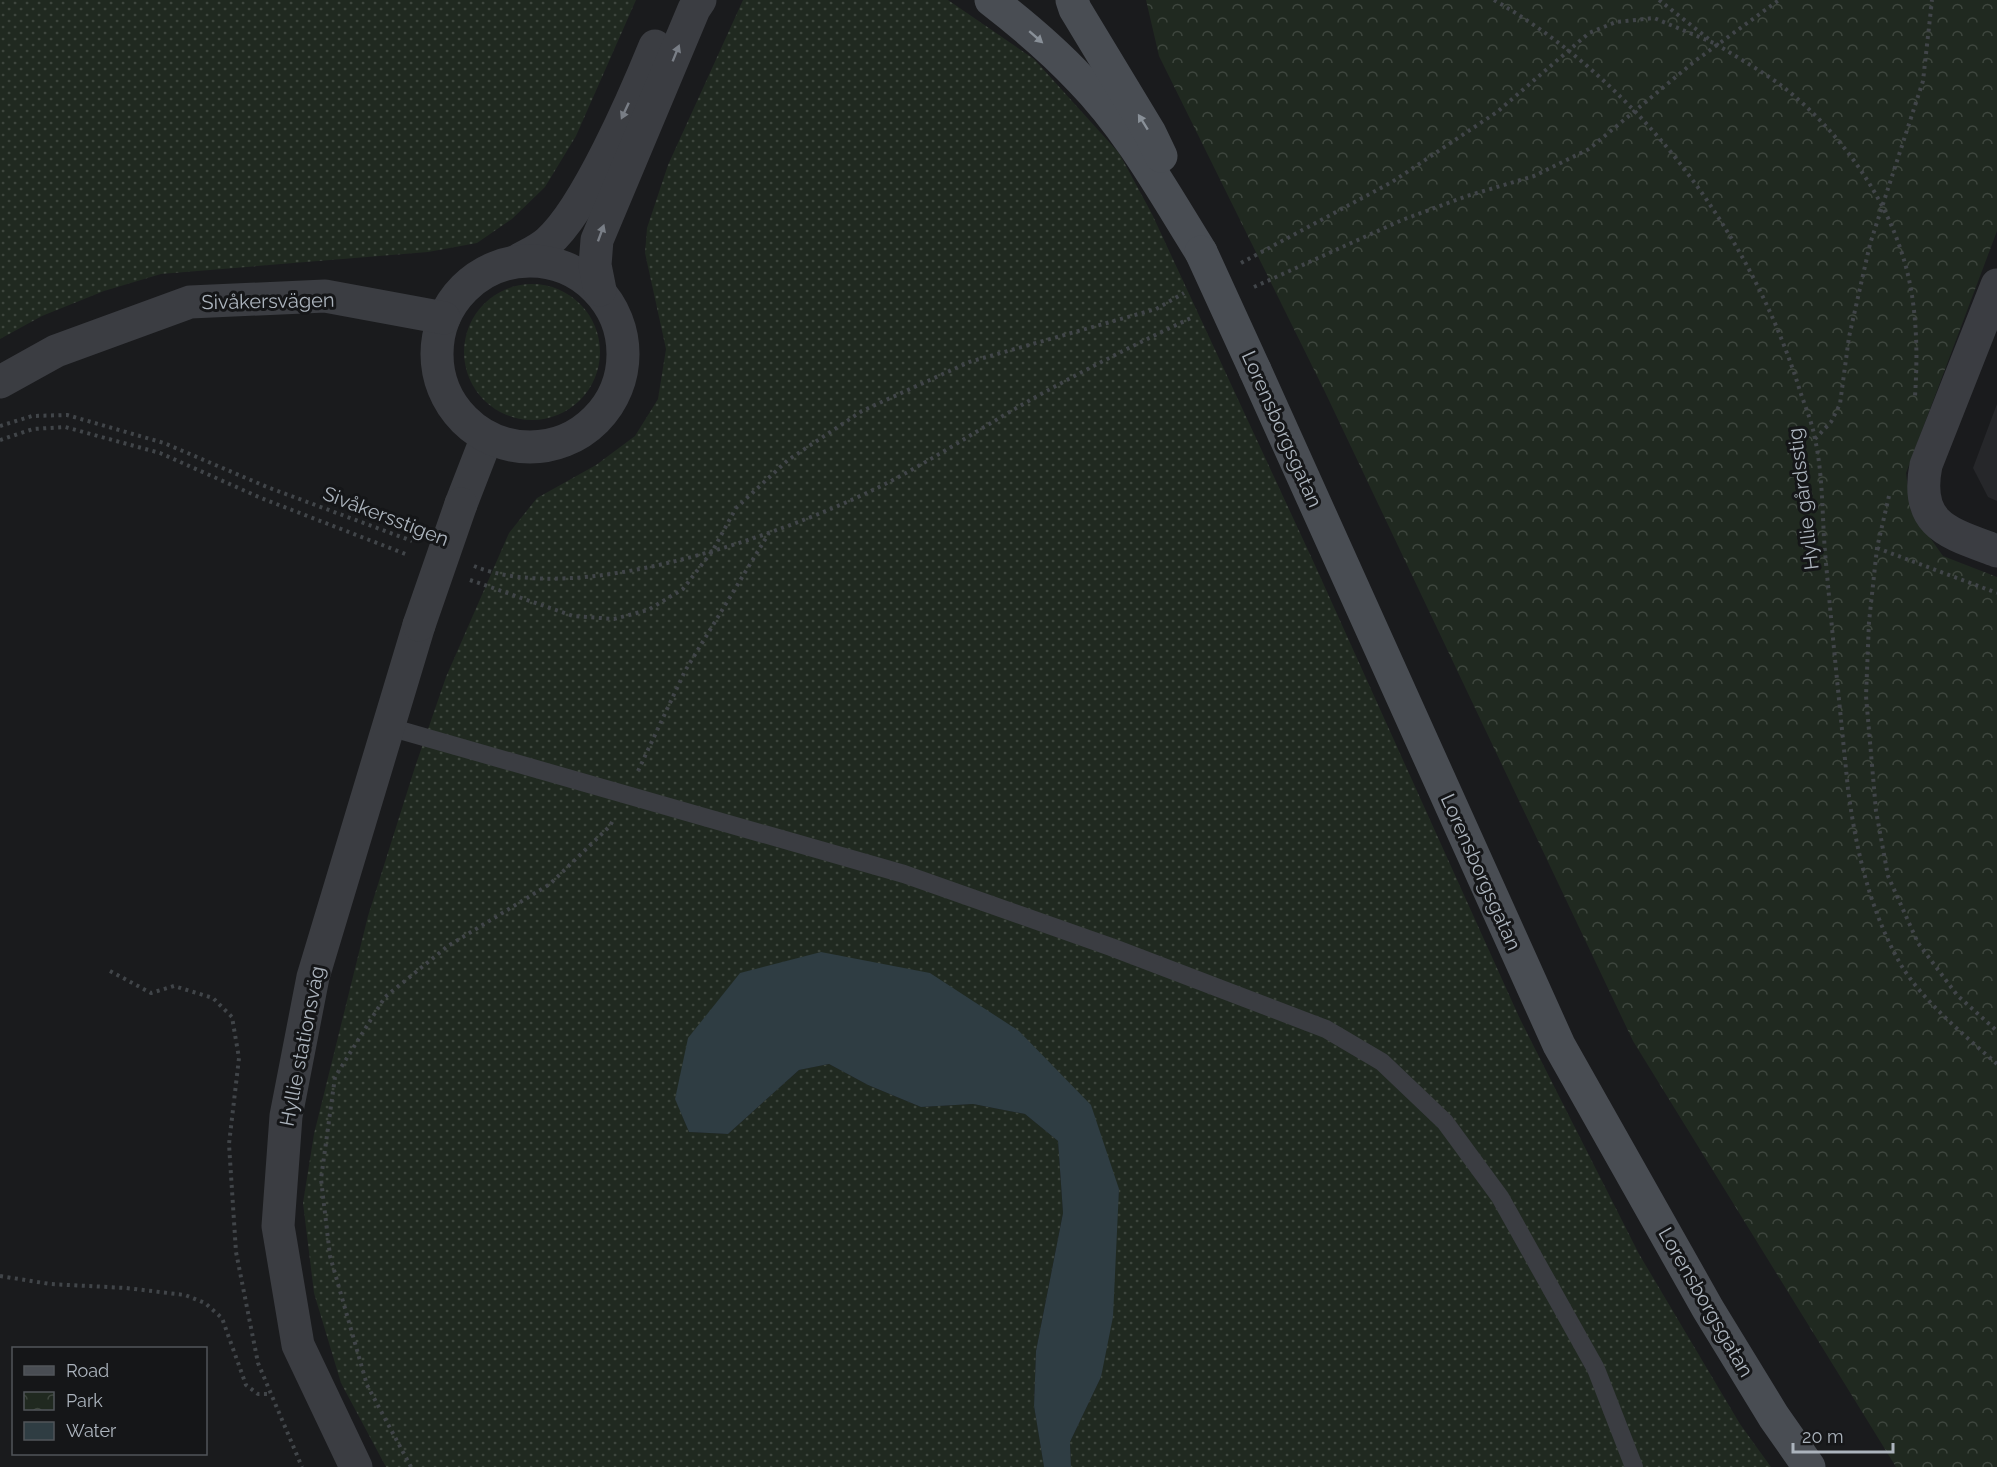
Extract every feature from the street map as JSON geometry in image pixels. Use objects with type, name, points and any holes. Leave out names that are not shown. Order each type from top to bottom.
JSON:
[{"type":"main road","name":"Lorensborgsgatan","points":[[991,0],[1040,40],[1082,80],[1150,171],[1201,252]]},
{"type":"main road","name":"Lorensborgsgatan","points":[[1072,0],[1086,28],[1150,133],[1179,195],[1201,252],[1559,1045],[1714,1319],[1774,1417],[1809,1467]]},
{"type":"street","points":[[517,261],[563,266],[600,290],[610,304],[624,342],[624,361],[614,396],[590,426],[562,442],[519,447],[487,437],[458,413],[439,375],[437,350],[444,318],[464,288],[491,269],[517,261],[548,243],[568,221],[603,159],[674,0]]},
{"type":"street","points":[[600,290],[595,265],[597,240],[694,9],[700,0]]},
{"type":"street","points":[[1997,285],[1926,465],[1922,485],[1924,505],[1934,520],[1948,532],[1997,551]]},
{"type":"street","name":"Sivåkersvägen","points":[[0,382],[56,351],[190,302],[325,296],[444,318]]},
{"type":"street","name":"Hyllie stationsväg","points":[[356,1467],[298,1345],[278,1226],[286,1116],[313,977],[419,626],[487,437]]},
{"type":"lane","points":[[388,727],[904,874],[1101,943],[1326,1029],[1382,1062],[1445,1122],[1500,1197],[1596,1369],[1634,1467]]},
{"type":"path","name":"Hyllie gårdsstig","points":[[1494,0],[1554,38],[1599,75],[1678,161],[1716,213],[1751,270],[1786,344],[1815,439],[1846,777],[1856,845],[1875,909],[1902,966],[1951,1024],[1997,1064]]},
{"type":"path","points":[[1659,0],[1716,44],[1782,86],[1829,129],[1868,180],[1904,260],[1917,342],[1915,399]]},
{"type":"path","points":[[1634,112],[1716,44],[1779,0]]},
{"type":"path","points":[[1815,439],[1831,422],[1840,404],[1849,337],[1870,244],[1923,81],[1932,0]]},
{"type":"path","points":[[1236,266],[1392,182],[1497,112],[1589,33],[1616,22],[1654,18],[1716,44]]},
{"type":"path","points":[[467,578],[573,616],[614,619],[648,610],[683,589],[713,550],[736,508],[788,460],[862,411],[969,362],[1156,309],[1186,292]]},
{"type":"path","name":"Sivåkersstigen","points":[[0,426],[32,416],[67,415],[164,443],[267,487],[423,545]]},
{"type":"path","points":[[0,440],[33,429],[65,426],[160,453],[261,498],[414,558]]},
{"type":"path","points":[[1891,489],[1877,548],[1869,622],[1866,696],[1876,811],[1888,876],[1918,944],[1957,995],[1997,1031]]},
{"type":"path","name":"Sivåkersstigen","points":[[466,563],[487,572],[562,580],[663,566],[769,533],[685,671],[626,794]]},
{"type":"path","points":[[1877,548],[1997,593]]},
{"type":"path","points":[[411,1467],[367,1385],[330,1256],[321,1179],[335,1077],[385,997],[448,946],[550,884],[610,826],[626,794]]},
{"type":"path","points":[[110,971],[150,993],[174,986],[213,998],[232,1017],[239,1059],[229,1144],[236,1252],[258,1363],[302,1467]]},
{"type":"path","points":[[0,1276],[50,1284],[185,1294],[205,1303],[222,1318],[246,1385],[258,1394],[270,1394]]},
{"type":"shaded area","points":[[1997,404],[1997,501],[1988,497],[1973,468]]},
{"type":"green space","points":[[0,0],[636,0],[576,136],[545,187],[512,219],[477,243],[428,252],[161,274],[104,291],[42,316],[0,339]]},
{"type":"green space","points":[[743,0],[948,0],[1034,59],[1119,153],[1152,214],[1314,563],[1520,1019],[1639,1254],[1740,1424],[1771,1467],[1071,1467],[1070,1442],[1101,1377],[1119,1189],[930,973],[675,1098],[689,1132],[728,1134],[799,1070],[829,1064],[868,1085],[921,1107],[973,1104],[1025,1114],[1058,1141],[1063,1213],[1036,1351],[1034,1406],[1044,1467],[386,1467],[341,1383],[314,1293],[303,1203],[314,1134],[368,916],[415,767],[446,677],[509,533],[537,498],[596,465],[635,436],[658,399],[666,349],[645,253],[647,228],[668,165]]},
{"type":"green space","points":[[1146,0],[1997,0],[1997,231],[1906,473],[1911,511],[1943,556],[1997,577],[1997,1467],[1896,1467],[1633,1041],[1325,392],[1159,56]]},
{"type":"green space","points":[[532,284],[558,289],[570,295],[580,304],[589,314],[595,326],[600,352],[595,378],[589,390],[580,400],[570,409],[558,415],[532,420],[506,415],[494,409],[484,400],[475,390],[469,378],[464,352],[469,326],[475,314],[484,304],[494,295],[506,289]]},
{"type":"water","points":[[821,952],[930,973],[1019,1031],[1091,1105],[1119,1189],[1113,1317],[1101,1377],[1070,1442],[1071,1467],[1044,1467],[1034,1406],[1036,1351],[1063,1213],[1058,1141],[1025,1114],[973,1104],[921,1107],[868,1085],[829,1064],[799,1070],[728,1134],[689,1132],[675,1099],[688,1038],[740,973]]}]
